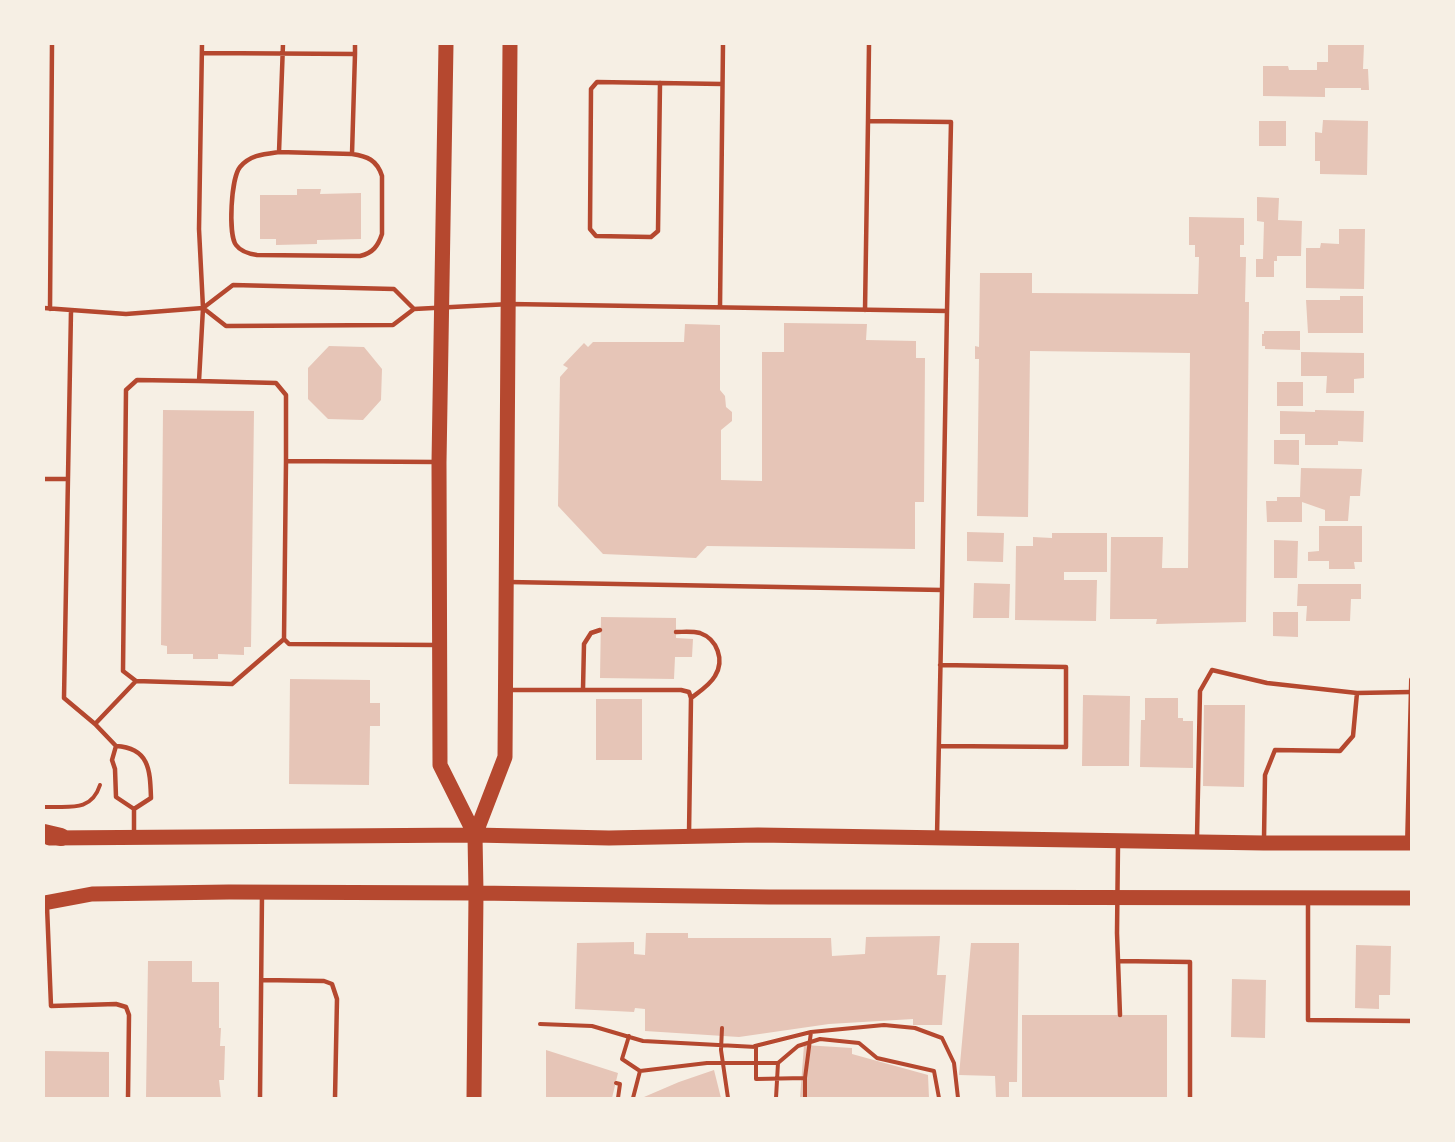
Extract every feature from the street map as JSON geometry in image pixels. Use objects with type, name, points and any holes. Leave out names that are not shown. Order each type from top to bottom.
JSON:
[{"type":"main road","points":[[446,44],[439,462],[440,765],[475,835]]},
{"type":"main road","points":[[474,1098],[475,835],[505,757],[510,304],[510,44]]},
{"type":"main road","points":[[49,836],[475,835],[609,838],[759,835],[1410,843]]},
{"type":"main road","points":[[45,903],[92,894],[262,892],[769,897],[1412,898]]},
{"type":"street","points":[[1410,843],[1412,680]]},
{"type":"lane","points":[[50,309],[52,44]]},
{"type":"lane","points":[[199,381],[202,308],[199,229],[202,44]]},
{"type":"lane","points":[[279,152],[283,44]]},
{"type":"lane","points":[[352,154],[355,44]]},
{"type":"lane","points":[[720,307],[723,44]]},
{"type":"lane","points":[[865,309],[869,44]]},
{"type":"lane","points":[[202,53],[355,54]]},
{"type":"lane","points":[[660,83],[658,231],[651,237],[596,236],[590,229],[591,89],[597,82],[660,83],[722,84]]},
{"type":"lane","points":[[868,121],[951,122],[937,838]]},
{"type":"lane","points":[[279,152],[366,155],[372,159],[382,176],[382,234],[372,252],[360,256],[257,255],[248,254],[238,248],[233,237],[234,179],[241,165],[248,159],[257,155],[279,152]]},
{"type":"lane","points":[[44,308],[126,314],[202,308],[233,285],[394,289],[414,309]]},
{"type":"lane","points":[[202,308],[226,326],[393,325],[414,309],[510,304],[947,311]]},
{"type":"lane","points":[[72,311],[64,698],[95,724],[116,746],[130,746],[138,752],[148,768],[151,798],[134,809]]},
{"type":"lane","points":[[284,639],[232,684],[136,681],[123,671],[126,390],[137,380],[276,383],[286,395],[284,639],[289,644],[439,645]]},
{"type":"lane","points":[[285,461],[439,462]]},
{"type":"lane","points":[[44,478],[68,479]]},
{"type":"lane","points":[[506,582],[942,590]]},
{"type":"lane","points":[[583,689],[584,644],[591,633],[600,630]]},
{"type":"lane","points":[[676,632],[698,633],[706,636],[713,642],[720,658],[716,674],[691,698]]},
{"type":"lane","points":[[939,746],[1066,747],[1066,667],[940,665]]},
{"type":"lane","points":[[1197,842],[1200,690],[1212,670],[1267,683],[1357,693],[1411,692]]},
{"type":"lane","points":[[95,724],[136,681]]},
{"type":"lane","points":[[505,690],[681,690],[689,692],[691,698],[689,837]]},
{"type":"lane","points":[[1264,843],[1265,775],[1275,750],[1340,751],[1353,736],[1357,693]]},
{"type":"lane","points":[[116,746],[111,760],[115,769],[116,797],[134,809]]},
{"type":"lane","points":[[134,809],[134,837]]},
{"type":"lane","points":[[1118,840],[1120,1015]]},
{"type":"lane","points":[[260,1098],[262,892]]},
{"type":"lane","points":[[1308,897],[1308,1020],[1412,1020]]},
{"type":"lane","points":[[45,903],[51,1006]]},
{"type":"lane","points":[[1118,961],[1190,962],[1190,1098]]},
{"type":"lane","points":[[262,980],[324,981],[332,984],[338,999],[335,1098]]},
{"type":"lane","points":[[44,1006],[116,1004],[126,1007],[129,1016],[128,1098]]},
{"type":"path","points":[[44,807],[86,805],[95,798],[101,782]]},
{"type":"path","points":[[540,1024],[592,1026],[643,1041],[756,1047],[756,1079],[805,1078]]},
{"type":"path","points":[[750,1047],[811,1032],[885,1026],[915,1028],[942,1038],[954,1063],[958,1098]]},
{"type":"path","points":[[722,1028],[721,1050],[728,1098]]},
{"type":"path","points":[[806,1098],[805,1078],[811,1032]]},
{"type":"path","points":[[629,1036],[622,1059],[640,1071],[708,1063],[778,1063],[798,1046],[820,1039],[859,1043],[877,1058],[934,1071],[939,1098]]},
{"type":"path","points":[[776,1098],[778,1063]]},
{"type":"path","points":[[633,1098],[640,1071]]},
{"type":"path","points":[[616,1083],[620,1084],[618,1098]]},
{"type":"building","points":[[1328,44],[1364,44],[1363,69],[1368,69],[1369,90],[1325,88],[1325,97],[1263,96],[1263,66],[1288,66],[1289,70],[1317,70],[1317,62],[1328,62]]},
{"type":"building","points":[[1323,120],[1368,121],[1367,175],[1320,174],[1320,161],[1315,161],[1315,132],[1322,133]]},
{"type":"building","points":[[1259,121],[1286,121],[1286,146],[1259,146]]},
{"type":"building","points":[[297,189],[321,189],[320,194],[361,193],[361,239],[317,240],[317,244],[276,245],[276,239],[260,239],[260,195],[297,195]]},
{"type":"building","points":[[1257,197],[1279,198],[1278,220],[1302,221],[1301,256],[1277,256],[1277,261],[1274,261],[1274,277],[1256,277],[1256,259],[1263,259],[1264,222],[1257,221]]},
{"type":"building","points":[[1189,217],[1244,218],[1244,245],[1240,245],[1240,257],[1246,257],[1245,302],[1249,302],[1246,622],[1156,624],[1157,619],[1110,619],[1111,537],[1163,537],[1162,568],[1188,568],[1190,353],[1030,351],[1028,517],[977,516],[979,359],[975,359],[975,346],[979,347],[980,273],[1032,273],[1032,293],[1198,294],[1199,257],[1195,257],[1195,245],[1189,245]]},
{"type":"building","points":[[1339,229],[1365,229],[1364,289],[1306,288],[1306,248],[1320,248],[1321,243],[1339,244]]},
{"type":"building","points":[[1340,296],[1363,296],[1363,333],[1308,333],[1306,300],[1340,300]]},
{"type":"building","points":[[784,323],[867,324],[866,340],[916,341],[916,358],[925,358],[924,502],[915,502],[915,549],[707,546],[696,558],[603,554],[558,506],[560,377],[568,368],[563,365],[584,343],[588,347],[593,342],[684,342],[685,324],[720,325],[720,390],[725,396],[726,407],[732,412],[732,421],[721,430],[721,480],[762,481],[762,352],[784,352]]},
{"type":"building","points":[[1264,331],[1300,331],[1300,350],[1265,349],[1265,346],[1262,346]]},
{"type":"building","points":[[329,346],[364,347],[382,369],[381,400],[363,420],[328,419],[308,399],[308,368]]},
{"type":"building","points":[[1301,352],[1364,353],[1364,378],[1354,379],[1354,393],[1326,393],[1327,376],[1301,376]]},
{"type":"building","points":[[1277,382],[1303,382],[1303,406],[1277,406]]},
{"type":"building","points":[[163,410],[254,411],[251,647],[244,647],[244,655],[218,654],[218,659],[193,659],[193,654],[167,654],[167,646],[161,645]]},
{"type":"building","points":[[1315,410],[1364,411],[1363,442],[1338,441],[1338,445],[1305,445],[1305,434],[1280,434],[1280,411],[1315,412]]},
{"type":"building","points":[[1274,440],[1299,440],[1299,465],[1274,464]]},
{"type":"building","points":[[1301,468],[1362,469],[1360,496],[1350,496],[1348,521],[1325,521],[1325,510],[1302,502],[1302,522],[1267,522],[1266,501],[1277,501],[1277,497],[1300,497]]},
{"type":"building","points":[[1319,526],[1362,526],[1362,562],[1354,562],[1355,569],[1329,569],[1329,561],[1308,561],[1308,552],[1319,551]]},
{"type":"building","points":[[967,532],[1004,533],[1003,562],[967,561]]},
{"type":"building","points":[[1052,533],[1107,533],[1107,572],[1064,572],[1064,580],[1097,580],[1096,621],[1015,620],[1016,546],[1033,546],[1033,537],[1052,538]]},
{"type":"building","points":[[1274,540],[1298,541],[1297,578],[1274,578]]},
{"type":"building","points":[[974,583],[1010,584],[1009,618],[973,618]]},
{"type":"building","points":[[1298,584],[1361,584],[1361,599],[1351,599],[1350,621],[1306,621],[1307,606],[1297,606]]},
{"type":"building","points":[[1273,612],[1298,612],[1298,637],[1273,636]]},
{"type":"building","points":[[601,617],[676,618],[676,638],[693,639],[692,657],[675,657],[674,679],[600,678]]},
{"type":"building","points":[[290,679],[370,680],[370,703],[380,703],[380,726],[370,726],[369,785],[289,784]]},
{"type":"building","points":[[1083,695],[1130,696],[1129,766],[1082,766]]},
{"type":"building","points":[[1145,698],[1178,698],[1178,718],[1183,718],[1183,721],[1193,721],[1193,768],[1140,767],[1141,720],[1145,720]]},
{"type":"building","points":[[596,699],[642,699],[642,760],[596,760]]},
{"type":"building","points":[[1204,705],[1245,705],[1244,787],[1203,786]]},
{"type":"building","points":[[646,933],[688,933],[688,938],[831,938],[832,956],[865,954],[866,937],[940,936],[937,975],[946,975],[942,1025],[913,1025],[913,1019],[829,1024],[739,1037],[645,1031],[645,1009],[635,1008],[634,1012],[575,1009],[577,943],[634,942],[634,954],[645,955]]},
{"type":"building","points":[[971,943],[1019,943],[1017,1082],[1009,1082],[1009,1098],[996,1098],[995,1076],[959,1075]]},
{"type":"building","points":[[1356,945],[1391,946],[1390,995],[1379,995],[1379,1009],[1355,1008]]},
{"type":"building","points":[[148,961],[192,961],[192,982],[219,982],[220,1046],[225,1046],[224,1080],[219,1080],[221,1098],[146,1098]]},
{"type":"building","points":[[1232,979],[1266,980],[1265,1038],[1231,1037]]},
{"type":"building","points":[[1022,1015],[1167,1015],[1167,1098],[1022,1098]]},
{"type":"building","points":[[804,1045],[852,1048],[852,1054],[928,1075],[929,1098],[800,1098]]},
{"type":"building","points":[[546,1050],[618,1073],[612,1098],[546,1098]]},
{"type":"building","points":[[44,1051],[109,1052],[109,1098],[44,1098]]},
{"type":"building","points":[[714,1070],[721,1098],[644,1098],[679,1082]]}]
